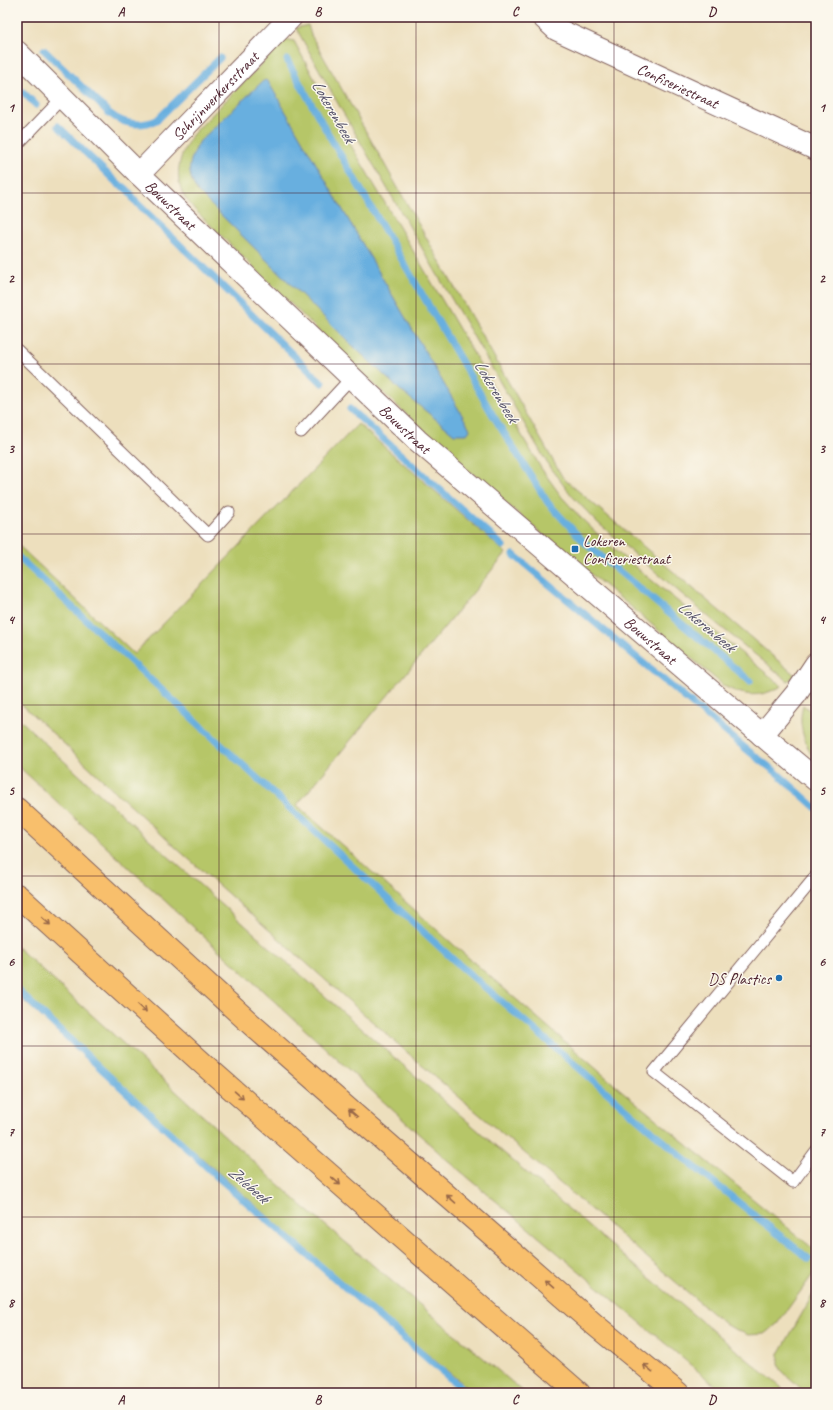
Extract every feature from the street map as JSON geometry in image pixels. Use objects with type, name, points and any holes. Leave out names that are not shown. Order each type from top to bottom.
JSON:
[{"type":"highway","points":[[17,809],[251,1024],[596,1325],[678,1393]]},
{"type":"highway","points":[[17,895],[210,1070],[579,1393]]},
{"type":"street","name":"Schrijnwerkersstraat","points":[[139,174],[291,17]]},
{"type":"street","name":"Confiseriestraat","points":[[543,17],[556,29],[816,148]]},
{"type":"street","name":"Bouwstraat","points":[[17,52],[139,174],[417,440],[816,780]]},
{"type":"street","points":[[762,735],[796,694],[816,664]]},
{"type":"lane","points":[[17,145],[63,97]]},
{"type":"lane","points":[[17,350],[208,535],[228,512]]},
{"type":"lane","points":[[301,432],[352,377]]},
{"type":"lane","points":[[816,876],[654,1072],[793,1182],[816,1151]]},
{"type":"green space","points":[[308,25],[311,35],[563,478],[795,675],[788,681],[716,623],[598,523],[573,497],[550,468],[341,109],[296,28]]},
{"type":"green space","points":[[286,39],[294,41],[342,130],[541,468],[561,496],[612,548],[782,686],[767,693],[753,695],[732,690],[724,686],[630,606],[537,530],[442,447],[362,373],[187,201],[180,186],[179,170],[182,155],[193,134]]},
{"type":"green space","points":[[358,424],[506,553],[297,805],[455,946],[616,1086],[816,1251],[816,1270],[777,1324],[764,1334],[748,1335],[726,1325],[418,1062],[174,846],[17,700],[17,544],[134,654]]},
{"type":"green space","points":[[803,705],[816,716],[816,762],[814,761],[808,747],[801,727],[801,713]]},
{"type":"green space","points":[[17,717],[268,946],[514,1162],[788,1393],[724,1393],[446,1159],[17,765]]},
{"type":"green space","points":[[17,947],[300,1204],[525,1393],[474,1393],[381,1316],[17,995]]},
{"type":"green space","points":[[816,1289],[816,1393],[806,1393],[781,1370],[779,1364],[779,1354]]},
{"type":"water","points":[[266,80],[469,427],[470,430],[467,434],[454,434],[400,390],[355,348],[197,191],[193,184],[190,166],[193,154],[200,141],[263,81]]},
{"type":"waterway","points":[[44,50],[109,113],[120,120],[132,124],[144,124],[157,120],[220,58]]},
{"type":"waterway","name":"Lokerenbeek","points":[[287,60],[326,130],[494,417],[548,503],[584,542],[750,681]]},
{"type":"waterway","points":[[23,92],[36,105]]},
{"type":"waterway","points":[[58,126],[119,185],[124,187],[132,195],[134,200],[322,383]]},
{"type":"waterway","points":[[350,409],[503,546]]},
{"type":"waterway","points":[[514,555],[751,753],[776,772],[816,808]]},
{"type":"waterway","points":[[17,556],[457,963],[681,1156],[809,1259]]},
{"type":"waterway","name":"Zelebeek","points":[[17,990],[213,1173],[467,1393]]},
{"type":"place","name":"Lokeren Confiseriestraat","points":[[575,549]]},
{"type":"place","name":"DS Plastics","points":[[779,978]]}]
